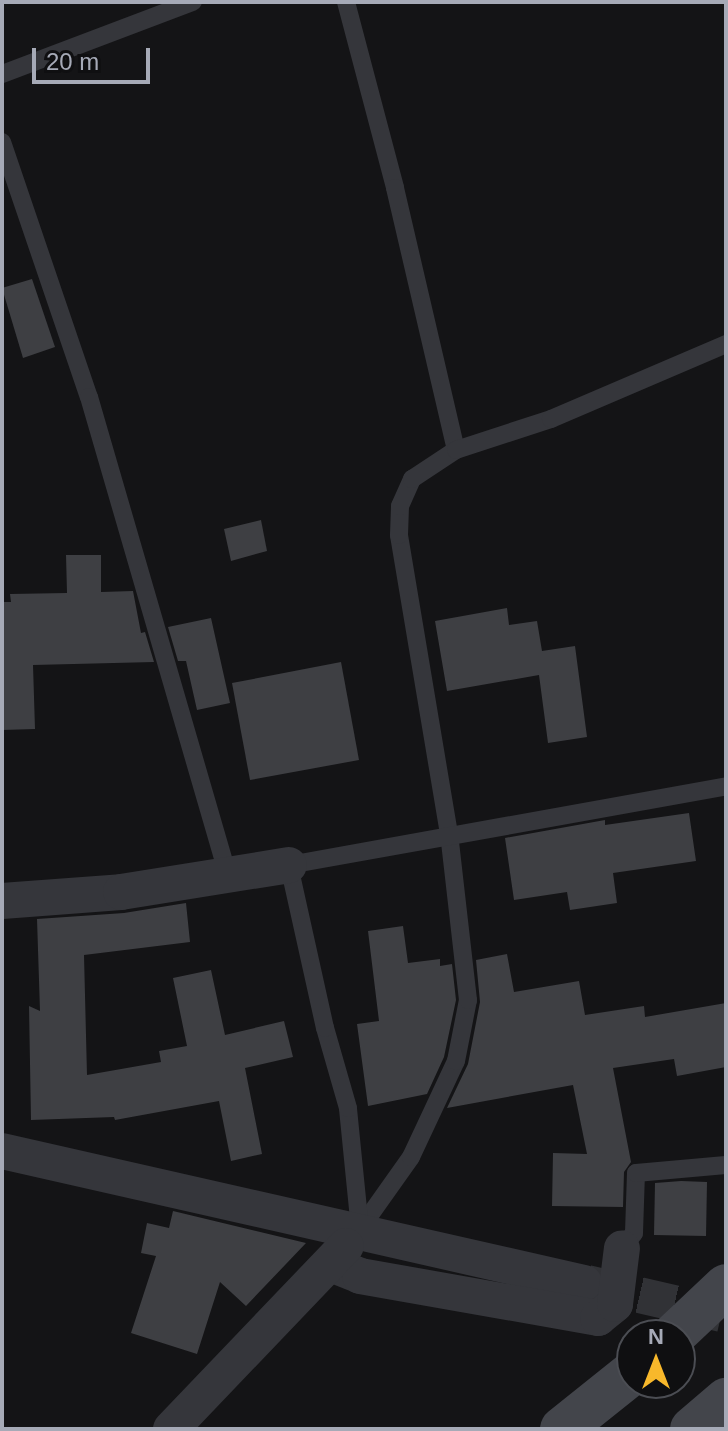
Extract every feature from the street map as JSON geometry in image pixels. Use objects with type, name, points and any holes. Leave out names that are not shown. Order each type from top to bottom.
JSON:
[{"type":"main road","points":[[691,1319],[726,1286]]},
{"type":"main road","points":[[562,1429],[616,1386]]},
{"type":"main road","points":[[692,1429],[726,1400]]},
{"type":"street","points":[[2,901],[121,892],[289,865]]},
{"type":"street","points":[[2,1151],[360,1229],[584,1283]]},
{"type":"street","points":[[171,1429],[331,1264],[360,1229]]},
{"type":"street","points":[[331,1264],[360,1276],[598,1318],[615,1304],[622,1248]]},
{"type":"lane","points":[[2,74],[193,2]]},
{"type":"lane","points":[[346,2],[395,188],[456,450]]},
{"type":"lane","points":[[2,142],[89,397],[228,875]]},
{"type":"lane","points":[[360,1229],[411,1157],[456,1061],[468,1000],[449,834],[399,535],[400,506],[412,479],[456,450],[551,419],[726,344]]},
{"type":"lane","points":[[360,1229],[348,1108],[289,865],[726,786]]},
{"type":"lane","points":[[622,1248],[634,1233],[636,1173],[726,1165]]},
{"type":"building","points":[[32,279],[55,347],[23,358],[2,288]]},
{"type":"building","points":[[261,520],[267,551],[231,561],[224,529]]},
{"type":"building","points":[[66,555],[101,555],[101,592],[133,591],[141,633],[145,632],[154,662],[33,665],[35,729],[2,730],[2,602],[11,602],[10,594],[67,593]]},
{"type":"building","points":[[507,608],[509,625],[537,621],[542,651],[575,646],[587,737],[548,743],[539,675],[447,691],[435,621]]},
{"type":"building","points":[[211,618],[230,703],[197,710],[186,661],[178,661],[168,627]]},
{"type":"building","points":[[341,662],[359,760],[250,780],[232,683]]},
{"type":"building","points":[[689,813],[696,861],[613,873],[617,903],[570,910],[567,892],[514,900],[505,838],[605,820],[605,825]]},
{"type":"building","points":[[186,903],[190,942],[84,955],[87,1075],[161,1062],[159,1051],[187,1046],[173,978],[211,970],[225,1035],[284,1021],[293,1057],[245,1068],[262,1154],[231,1161],[219,1101],[115,1120],[114,1117],[31,1120],[29,1006],[40,1011],[37,919],[124,913]]},
{"type":"building","points":[[403,926],[408,963],[440,959],[440,966],[452,964],[456,1000],[444,1057],[427,1094],[368,1106],[357,1024],[379,1021],[368,931]]},
{"type":"building","points":[[507,954],[514,992],[579,981],[585,1015],[644,1006],[645,1017],[726,1003],[726,1067],[677,1076],[674,1059],[613,1068],[631,1162],[624,1172],[623,1207],[552,1206],[553,1153],[587,1154],[573,1085],[447,1108],[468,1064],[480,1002],[476,960]]},
{"type":"building","points":[[707,1182],[706,1236],[654,1235],[655,1183]]},
{"type":"building","points":[[173,1211],[306,1243],[246,1306],[220,1282],[197,1354],[131,1333],[156,1256],[141,1253],[147,1223],[169,1228]]},
{"type":"tunnel","points":[[587,1283],[721,1314]]}]
